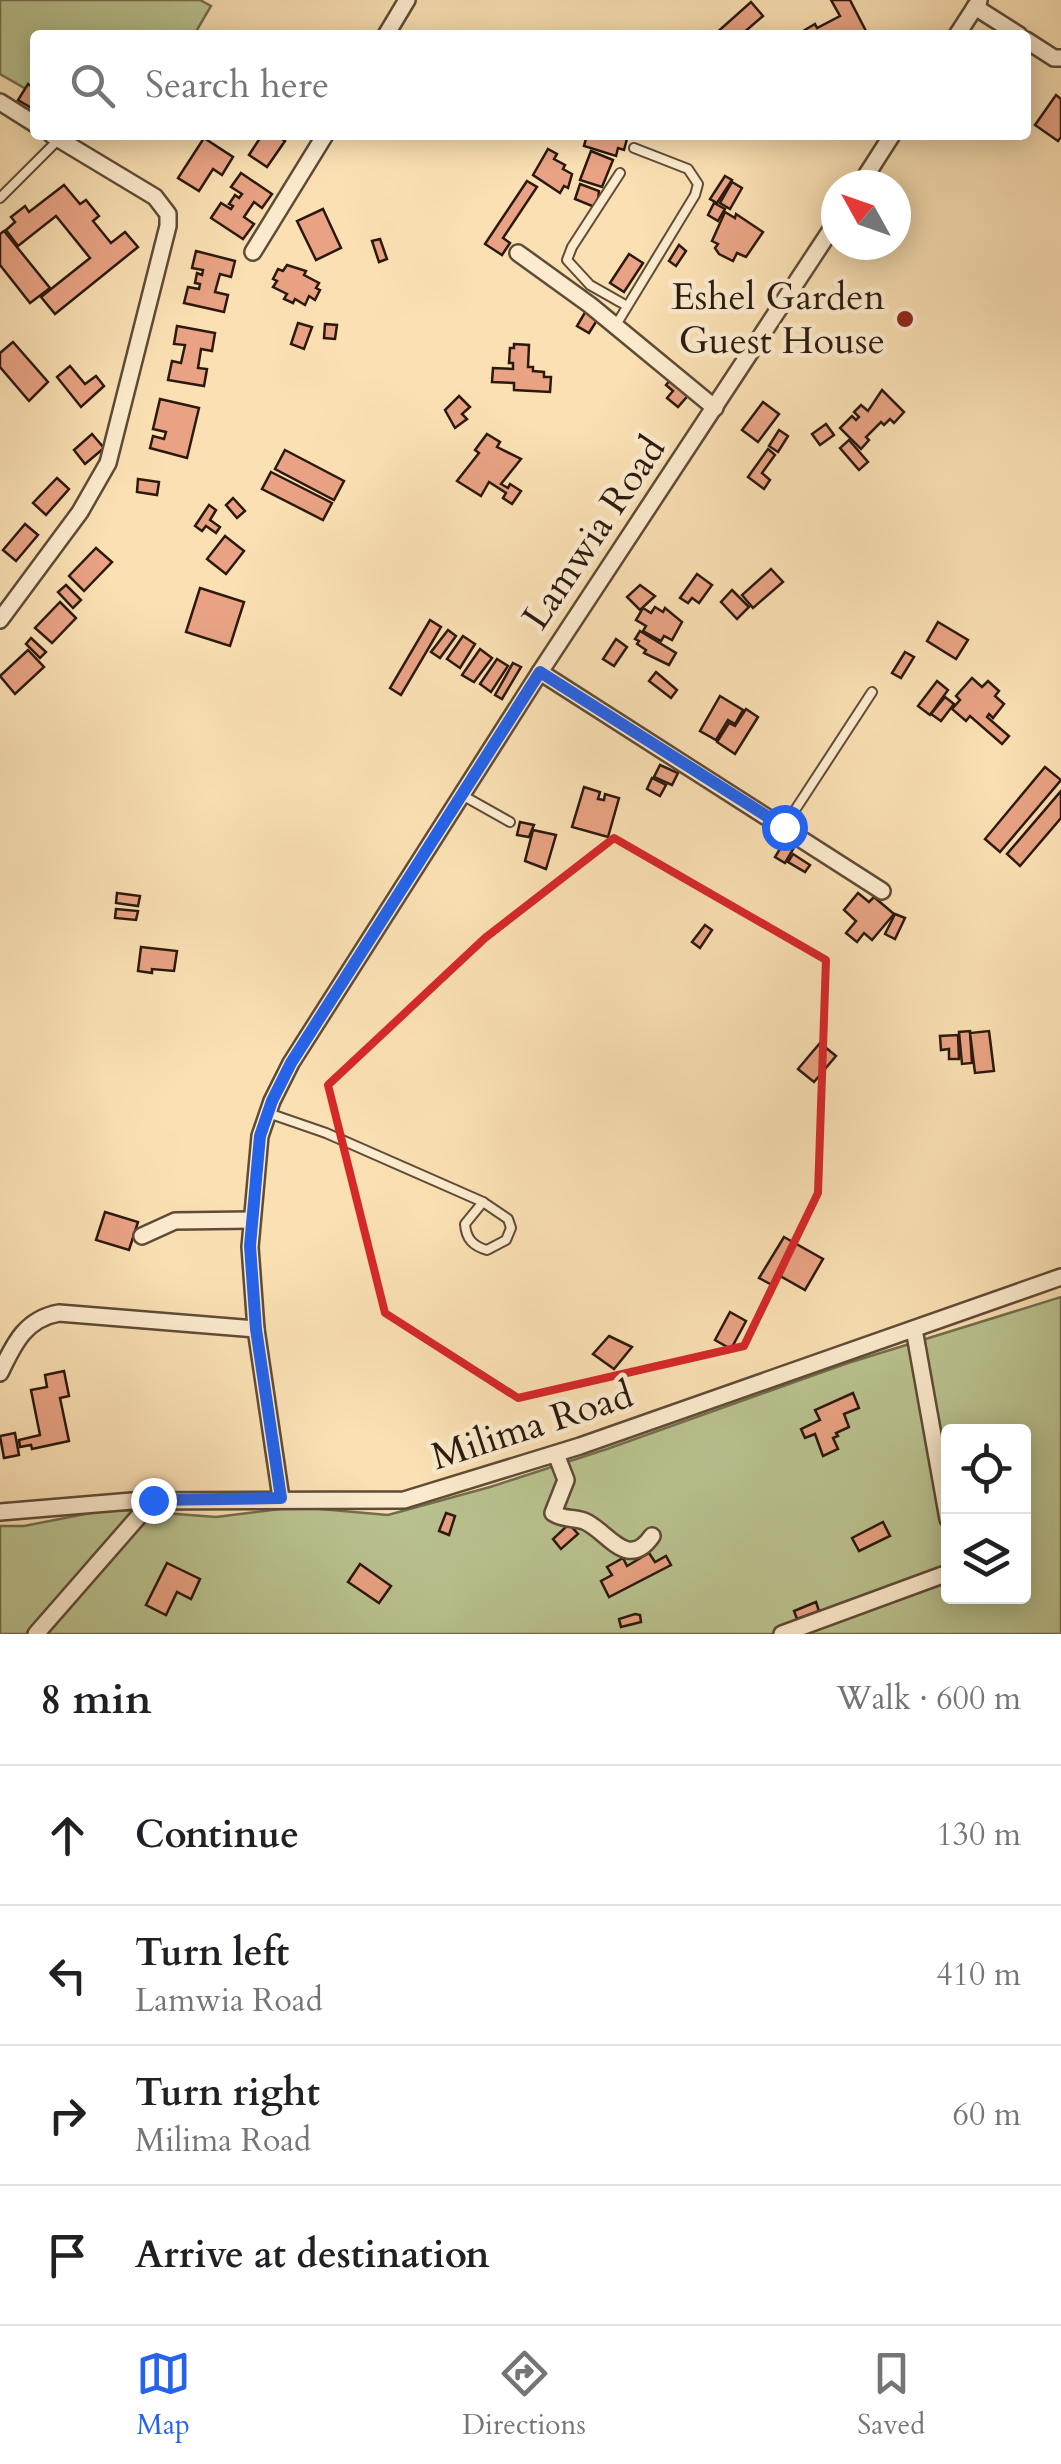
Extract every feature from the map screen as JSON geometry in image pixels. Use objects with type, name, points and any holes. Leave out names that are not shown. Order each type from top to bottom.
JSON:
[{"type":"street","points":[[389,30],[407,0]]},
{"type":"street","points":[[960,30],[978,4],[1012,30]]},
{"type":"street","points":[[1031,43],[1054,58],[1061,58]]},
{"type":"street","points":[[0,102],[30,121]]},
{"type":"street","points":[[0,620],[99,484],[108,463],[168,226],[168,214],[155,197],[61,140]]},
{"type":"street","points":[[253,252],[321,140]]},
{"type":"street","points":[[870,170],[889,140]]},
{"type":"street","name":"Lamwia Road","points":[[281,1498],[256,1329],[250,1246],[260,1136],[268,1113],[291,1063],[540,672],[821,245]]},
{"type":"street","points":[[518,254],[616,325],[716,408]]},
{"type":"street","points":[[540,672],[882,891]]},
{"type":"street","points":[[142,1236],[176,1221],[252,1220]]},
{"type":"street","name":"Milima Road","points":[[0,1512],[153,1500],[404,1500],[556,1454],[1061,1277]]},
{"type":"street","points":[[0,1373],[10,1348],[41,1316],[60,1313],[256,1329]]},
{"type":"street","points":[[914,1329],[947,1514]]},
{"type":"street","points":[[556,1454],[566,1480],[554,1513],[563,1519],[584,1521],[623,1550],[634,1550],[652,1536]]},
{"type":"street","points":[[36,1634],[153,1500]]},
{"type":"street","points":[[782,1634],[941,1576]]},
{"type":"lane","points":[[0,198],[53,140]]},
{"type":"lane","points":[[616,325],[698,184],[688,169],[634,148]]},
{"type":"lane","points":[[620,173],[567,260],[590,285],[627,306]]},
{"type":"lane","points":[[784,827],[872,692]]},
{"type":"lane","points":[[462,795],[510,822]]},
{"type":"lane","points":[[268,1113],[326,1132],[483,1202],[508,1219],[511,1228],[506,1240],[487,1250],[470,1241],[465,1232],[465,1224],[483,1202]]},
{"type":"highlighted area","points":[[614,838],[826,960],[818,1193],[744,1346],[518,1398],[385,1313],[328,1085],[485,938]]},
{"type":"green space","points":[[0,0],[200,0],[211,6],[197,30],[30,30],[30,91],[0,74]]},
{"type":"green space","points":[[1061,1297],[1061,1634],[0,1634],[0,1526],[24,1526],[111,1509],[216,1517],[297,1507],[388,1515],[607,1449],[848,1363]]},
{"type":"building","points":[[831,0],[850,0],[865,30],[805,30],[815,24],[817,28],[840,16]]},
{"type":"building","points":[[751,2],[763,16],[747,30],[720,30]]},
{"type":"building","points":[[28,84],[30,85],[30,107],[18,100]]},
{"type":"building","points":[[1056,95],[1061,99],[1058,141],[1035,125]]},
{"type":"building","points":[[203,140],[233,157],[222,175],[213,169],[199,191],[178,178]]},
{"type":"building","points":[[259,140],[285,141],[267,167],[249,155]]},
{"type":"building","points":[[586,140],[627,140],[624,150],[618,148],[616,156],[584,146]]},
{"type":"building","points":[[548,149],[557,154],[554,159],[565,165],[563,169],[572,174],[568,188],[564,186],[560,193],[533,175]]},
{"type":"building","points":[[591,151],[613,160],[602,187],[580,180]]},
{"type":"building","points":[[241,173],[272,194],[262,208],[254,202],[244,217],[254,224],[243,239],[211,218],[221,203],[231,209],[229,204],[235,195],[239,198],[242,194],[231,187]]},
{"type":"building","points":[[725,176],[732,180],[717,203],[710,199]]},
{"type":"building","points":[[527,181],[537,187],[503,238],[510,243],[502,255],[485,244]]},
{"type":"building","points":[[732,182],[742,188],[730,209],[720,203]]},
{"type":"building","points":[[580,184],[599,191],[597,208],[575,199]]},
{"type":"building","points":[[64,185],[80,204],[86,200],[99,216],[93,221],[111,243],[125,232],[138,247],[55,314],[41,297],[90,258],[56,216],[18,246],[6,230],[15,222],[11,217],[25,206],[29,212]]},
{"type":"building","points":[[714,203],[725,209],[718,221],[708,215]]},
{"type":"building","points":[[323,209],[341,248],[316,260],[297,221]]},
{"type":"building","points":[[725,212],[735,218],[736,214],[763,232],[746,257],[737,253],[733,261],[715,248],[718,244],[712,241]]},
{"type":"building","points":[[4,231],[50,288],[30,303],[0,265],[0,234]]},
{"type":"building","points":[[380,239],[387,259],[379,262],[372,241]]},
{"type":"building","points":[[679,245],[686,251],[676,266],[669,261]]},
{"type":"building","points":[[196,251],[235,261],[231,277],[220,274],[215,292],[228,295],[224,312],[184,303],[188,287],[199,289],[200,284],[195,283],[197,273],[202,275],[203,270],[192,268]]},
{"type":"building","points":[[629,254],[643,263],[624,292],[610,283]]},
{"type":"building","points":[[287,265],[306,271],[304,275],[319,283],[315,300],[309,296],[305,305],[295,299],[293,303],[284,299],[287,294],[273,287],[278,269],[283,271]]},
{"type":"building","points":[[587,309],[599,317],[589,333],[577,326]]},
{"type":"building","points":[[298,323],[312,327],[304,349],[291,344]]},
{"type":"building","points":[[325,324],[337,325],[335,339],[324,338]]},
{"type":"building","points":[[177,326],[215,333],[212,351],[201,349],[198,368],[207,369],[204,386],[168,380],[172,361],[181,363],[185,345],[174,344]]},
{"type":"building","points":[[13,342],[48,382],[29,401],[0,367],[0,353]]},
{"type":"building","points":[[514,344],[529,345],[528,367],[551,377],[550,392],[514,390],[514,383],[492,382],[493,368],[513,369],[513,363],[509,363]]},
{"type":"building","points":[[70,366],[85,384],[96,376],[104,386],[81,407],[57,377]]},
{"type":"building","points":[[673,376],[691,392],[678,407],[667,398],[673,391],[666,385]]},
{"type":"building","points":[[882,390],[904,412],[894,423],[890,419],[884,425],[881,422],[866,437],[869,440],[861,449],[840,428],[852,416],[856,420],[859,417],[854,412],[861,405],[868,411]]},
{"type":"building","points":[[459,396],[470,407],[462,414],[467,419],[455,428],[445,410]]},
{"type":"building","points":[[160,399],[199,408],[187,458],[150,448],[153,436],[164,439],[166,432],[153,429]]},
{"type":"building","points":[[763,402],[779,414],[758,442],[742,430]]},
{"type":"building","points":[[826,424],[834,435],[820,445],[812,434]]},
{"type":"building","points":[[779,430],[788,436],[778,452],[769,446]]},
{"type":"building","points":[[92,434],[104,448],[85,464],[74,450]]},
{"type":"building","points":[[487,434],[500,442],[497,447],[521,459],[501,484],[521,491],[512,504],[503,498],[506,493],[489,482],[481,496],[457,481],[479,453],[475,450]]},
{"type":"building","points":[[849,440],[868,462],[859,470],[840,448]]},
{"type":"building","points":[[768,449],[775,455],[762,473],[770,480],[764,489],[748,477]]},
{"type":"building","points":[[285,450],[344,481],[334,500],[275,469]]},
{"type":"building","points":[[271,472],[332,503],[323,520],[262,489]]},
{"type":"building","points":[[57,478],[69,489],[46,515],[33,503]]},
{"type":"building","points":[[138,479],[159,482],[157,495],[137,492]]},
{"type":"building","points":[[233,498],[245,511],[237,518],[226,505]]},
{"type":"building","points":[[209,505],[216,510],[210,520],[220,527],[216,533],[206,526],[202,531],[195,526]]},
{"type":"building","points":[[25,524],[38,535],[16,561],[3,550]]},
{"type":"building","points":[[225,536],[244,551],[226,574],[207,559]]},
{"type":"building","points":[[96,548],[112,562],[84,591],[69,576]]},
{"type":"building","points":[[771,569],[783,582],[753,608],[742,595]]},
{"type":"building","points":[[697,574],[712,585],[699,603],[692,598],[688,603],[680,598]]},
{"type":"building","points":[[66,585],[81,600],[73,608],[58,592]]},
{"type":"building","points":[[640,585],[655,596],[640,610],[627,597]]},
{"type":"building","points":[[200,588],[244,602],[230,646],[186,632]]},
{"type":"building","points":[[732,590],[749,607],[737,619],[721,602]]},
{"type":"building","points":[[60,602],[76,618],[52,643],[35,628]]},
{"type":"building","points":[[655,607],[663,612],[665,608],[682,622],[672,640],[664,636],[661,641],[643,631],[646,626],[636,620],[643,608],[651,613]]},
{"type":"building","points":[[430,620],[441,627],[401,695],[390,688]]},
{"type":"building","points":[[938,622],[968,640],[956,659],[927,641]]},
{"type":"building","points":[[448,630],[456,636],[440,658],[431,652]]},
{"type":"building","points":[[640,631],[676,653],[669,665],[644,653],[646,650],[635,639]]},
{"type":"building","points":[[463,636],[475,644],[460,668],[447,659]]},
{"type":"building","points":[[31,638],[46,652],[40,658],[26,644]]},
{"type":"building","points":[[616,639],[627,647],[614,666],[603,659]]},
{"type":"building","points":[[480,649],[492,658],[474,682],[462,675]]},
{"type":"building","points":[[28,650],[44,667],[15,694],[0,676]]},
{"type":"building","points":[[905,652],[914,657],[901,678],[892,673]]},
{"type":"building","points":[[497,659],[508,666],[491,692],[480,684]]},
{"type":"building","points":[[513,663],[521,667],[502,699],[495,695]]},
{"type":"building","points":[[656,672],[677,690],[671,698],[649,681]]},
{"type":"building","points":[[972,678],[982,687],[988,681],[999,691],[995,696],[1004,704],[993,718],[989,714],[987,717],[1009,736],[1002,744],[970,716],[966,721],[952,709],[960,700],[956,696]]},
{"type":"building","points":[[937,681],[948,690],[930,715],[918,706]]},
{"type":"building","points":[[720,696],[743,710],[735,724],[728,720],[716,740],[700,731]]},
{"type":"building","points":[[945,697],[954,704],[941,721],[931,714]]},
{"type":"building","points":[[746,709],[758,717],[735,754],[717,742],[729,723],[735,726]]},
{"type":"building","points":[[660,765],[678,773],[672,785],[654,777]]},
{"type":"building","points":[[1045,767],[1061,780],[1000,852],[985,839]]},
{"type":"building","points":[[652,778],[666,785],[660,796],[647,789]]},
{"type":"building","points":[[584,787],[600,792],[598,799],[604,800],[605,794],[619,798],[608,837],[572,827]]},
{"type":"building","points":[[1061,791],[1061,818],[1020,866],[1007,854]]},
{"type":"building","points":[[520,822],[534,825],[529,837],[517,835]]},
{"type":"building","points":[[533,830],[556,835],[546,869],[525,861]]},
{"type":"building","points":[[789,834],[799,839],[785,863],[775,857]]},
{"type":"building","points":[[793,854],[810,865],[805,872],[788,862]]},
{"type":"building","points":[[117,893],[140,896],[138,906],[116,903]]},
{"type":"building","points":[[858,893],[869,902],[874,897],[894,914],[872,940],[864,933],[857,942],[846,933],[856,921],[844,910]]},
{"type":"building","points":[[116,909],[138,911],[136,920],[115,918]]},
{"type":"building","points":[[895,914],[905,918],[895,939],[885,934]]},
{"type":"building","points":[[705,925],[712,930],[700,948],[692,942]]},
{"type":"building","points":[[141,947],[177,951],[174,971],[138,971]]},
{"type":"building","points":[[970,1031],[972,1063],[962,1064],[959,1032]]},
{"type":"building","points":[[989,1031],[994,1071],[975,1073],[970,1033]]},
{"type":"building","points":[[958,1035],[959,1059],[949,1059],[949,1049],[941,1050],[940,1036]]},
{"type":"building","points":[[820,1043],[836,1056],[814,1082],[798,1069]]},
{"type":"building","points":[[105,1212],[138,1222],[129,1250],[96,1240]]},
{"type":"building","points":[[784,1237],[823,1259],[805,1290],[780,1276],[774,1286],[759,1278]]},
{"type":"building","points":[[730,1312],[746,1321],[731,1349],[715,1340]]},
{"type":"building","points":[[609,1336],[632,1347],[614,1369],[593,1354]]},
{"type":"building","points":[[64,1371],[69,1396],[60,1398],[69,1441],[32,1449],[31,1445],[20,1447],[19,1440],[40,1435],[31,1390],[47,1387],[45,1375]]},
{"type":"building","points":[[853,1393],[859,1408],[844,1414],[849,1427],[833,1438],[838,1449],[823,1456],[815,1434],[805,1438],[801,1429],[820,1420],[815,1410]]},
{"type":"building","points":[[15,1433],[19,1455],[4,1458],[0,1436]]},
{"type":"building","points":[[446,1513],[455,1516],[449,1535],[439,1531]]},
{"type":"building","points":[[883,1522],[890,1536],[859,1551],[852,1538]]},
{"type":"building","points":[[569,1524],[578,1534],[561,1549],[553,1539]]},
{"type":"building","points":[[649,1553],[655,1562],[666,1556],[671,1565],[609,1597],[601,1581],[612,1575],[607,1567],[623,1558],[627,1566]]},
{"type":"building","points":[[167,1563],[200,1579],[191,1599],[177,1592],[166,1615],[146,1605]]},
{"type":"building","points":[[360,1564],[391,1586],[379,1603],[348,1582]]},
{"type":"building","points":[[816,1602],[819,1611],[797,1619],[794,1611]]},
{"type":"building","points":[[640,1615],[641,1622],[621,1627],[619,1619]]},
{"type":"place","name":"Eshel Garden Guest House","points":[[905,319]]},
{"type":"route","points":[[153,1500],[281,1498],[256,1329],[250,1246],[260,1136],[291,1063],[540,672],[784,827]]}]
